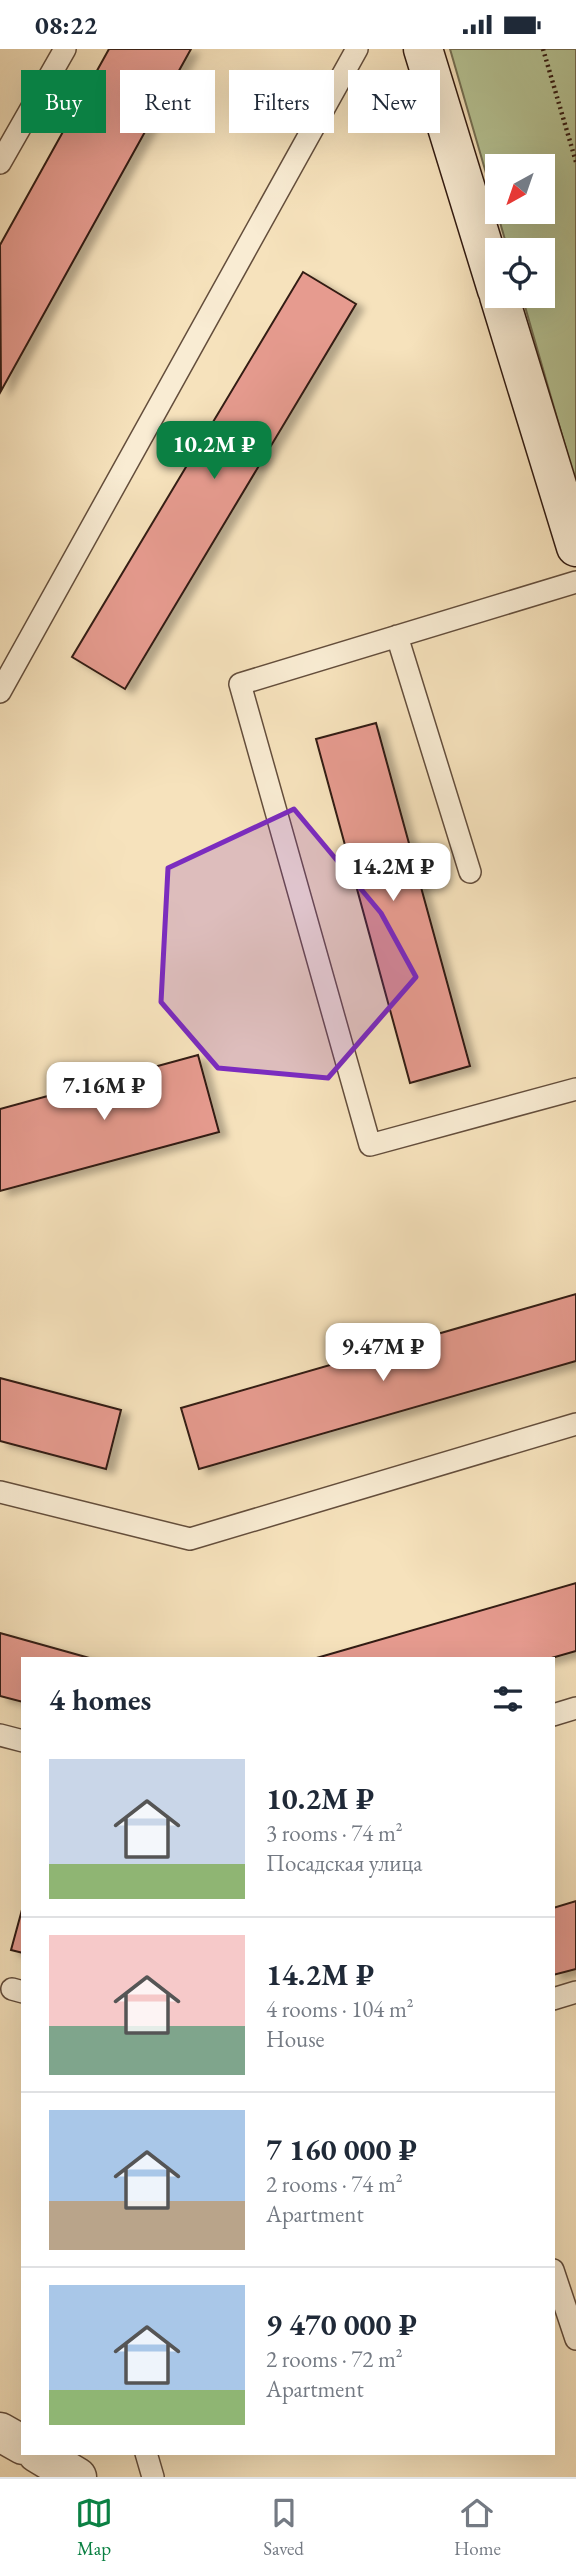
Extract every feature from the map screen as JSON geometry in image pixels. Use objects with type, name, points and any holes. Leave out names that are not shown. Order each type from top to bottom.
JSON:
[{"type":"street","points":[[423,49],[485,251]]},
{"type":"street","points":[[503,308],[576,547]]},
{"type":"street","points":[[0,2432],[21,2444]]},
{"type":"street","points":[[40,2455],[77,2477]]},
{"type":"lane","points":[[0,163],[65,49]]},
{"type":"lane","points":[[0,692],[357,49]]},
{"type":"lane","points":[[576,582],[240,684],[370,1145],[576,1089]]},
{"type":"lane","points":[[397,636],[470,872]]},
{"type":"lane","points":[[0,1492],[190,1539],[576,1424]]},
{"type":"lane","points":[[555,1714],[576,1708]]},
{"type":"lane","points":[[0,1735],[21,1740]]},
{"type":"lane","points":[[555,1998],[576,1992]]},
{"type":"lane","points":[[555,2276],[576,2339]]},
{"type":"lane","points":[[147,2455],[153,2477]]},
{"type":"path","points":[[543,49],[576,162]]},
{"type":"highlighted area","points":[[294,809],[381,913],[416,977],[328,1078],[218,1068],[161,1002],[168,868]]},
{"type":"green space","points":[[450,49],[576,49],[576,484],[525,308],[555,308],[555,238],[505,238],[500,224],[555,224],[555,154],[485,154],[485,170]]},
{"type":"building","points":[[109,49],[191,49],[179,70],[120,70],[120,133],[144,133],[1,391],[0,245],[62,133],[106,133],[106,70],[97,70]]},
{"type":"building","points":[[303,272],[356,304],[125,689],[72,657]]},
{"type":"building","points":[[376,723],[470,1066],[410,1083],[316,739]]},
{"type":"building","points":[[198,1055],[219,1132],[0,1191],[0,1109]]},
{"type":"building","points":[[576,1294],[576,1361],[199,1469],[181,1408]]},
{"type":"building","points":[[0,1378],[121,1410],[106,1469],[0,1441]]},
{"type":"building","points":[[576,1583],[576,1651],[555,1657],[320,1657]]},
{"type":"building","points":[[0,1633],[86,1657],[21,1657],[21,1701],[0,1696]]},
{"type":"building","points":[[576,1901],[576,1969],[555,1974],[555,1907]]},
{"type":"building","points":[[21,1913],[21,1952],[11,1950]]}]
